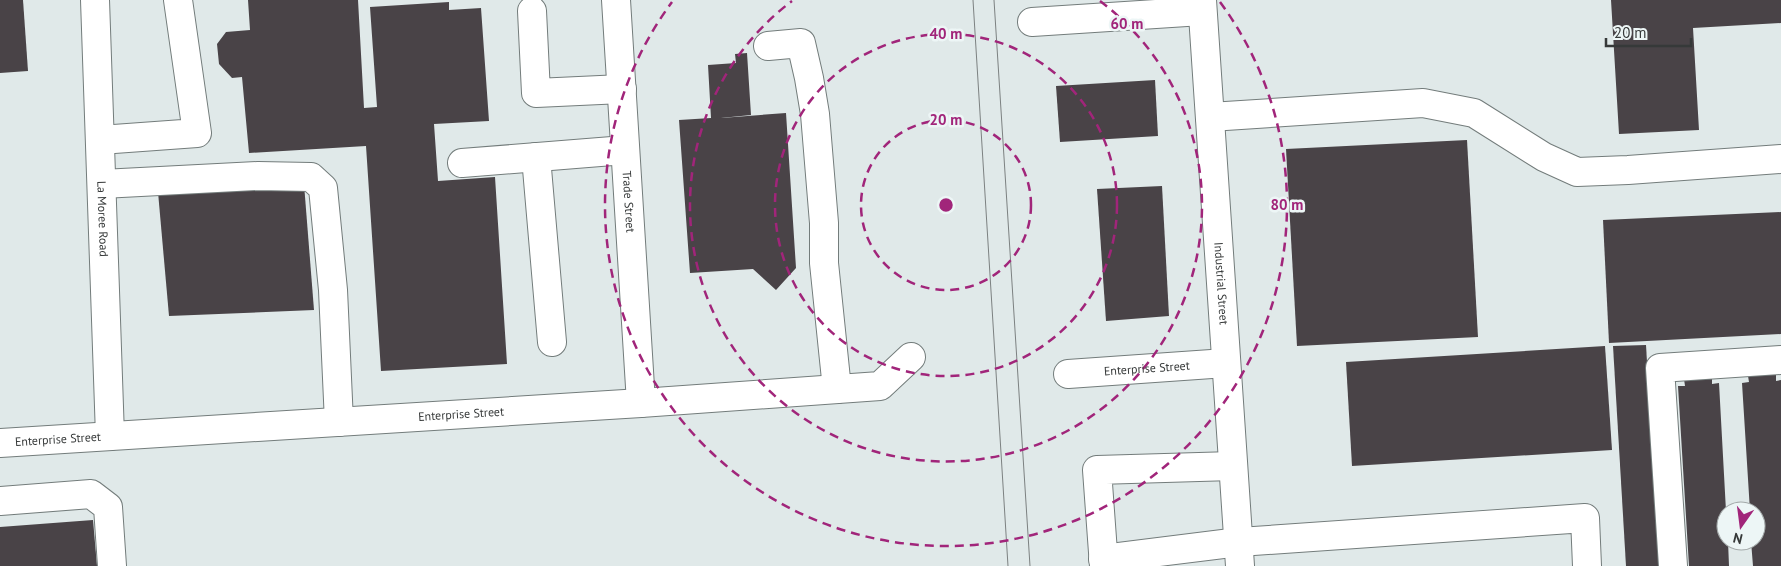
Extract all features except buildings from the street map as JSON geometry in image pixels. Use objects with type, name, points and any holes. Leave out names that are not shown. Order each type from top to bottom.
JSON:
[{"type":"street","name":"La Moree Road","points":[[95,0],[110,436]]},
{"type":"street","points":[[100,140],[197,133],[178,0]]},
{"type":"street","name":"Trade Street","points":[[616,0],[640,403]]},
{"type":"street","points":[[1032,22],[1202,6]]},
{"type":"street","name":"Industrial Street","points":[[1202,6],[1239,554]]},
{"type":"street","points":[[532,11],[536,93],[622,89]]},
{"type":"street","points":[[768,46],[801,43],[809,78],[819,159],[824,222],[824,262],[838,389]]},
{"type":"street","points":[[1210,117],[1423,103],[1474,113],[1544,157],[1577,172],[1781,159]]},
{"type":"street","points":[[462,163],[625,150]]},
{"type":"street","points":[[536,157],[552,342]]},
{"type":"street","points":[[102,184],[258,176],[312,177],[323,188],[333,290],[339,422]]},
{"type":"street","name":"Enterprise Street","points":[[0,443],[880,386],[911,357]]},
{"type":"street","points":[[1673,566],[1660,368],[1781,360]]},
{"type":"street","name":"Enterprise Street","points":[[1068,374],[1226,363]]},
{"type":"street","points":[[1233,466],[1097,470],[1103,563],[1239,554],[1585,518],[1587,566]]},
{"type":"street","points":[[0,501],[91,494],[108,507],[112,566]]},
{"type":"tram line","points":[[973,0],[1008,566]]},
{"type":"tram line","points":[[994,0],[1030,566]]}]
